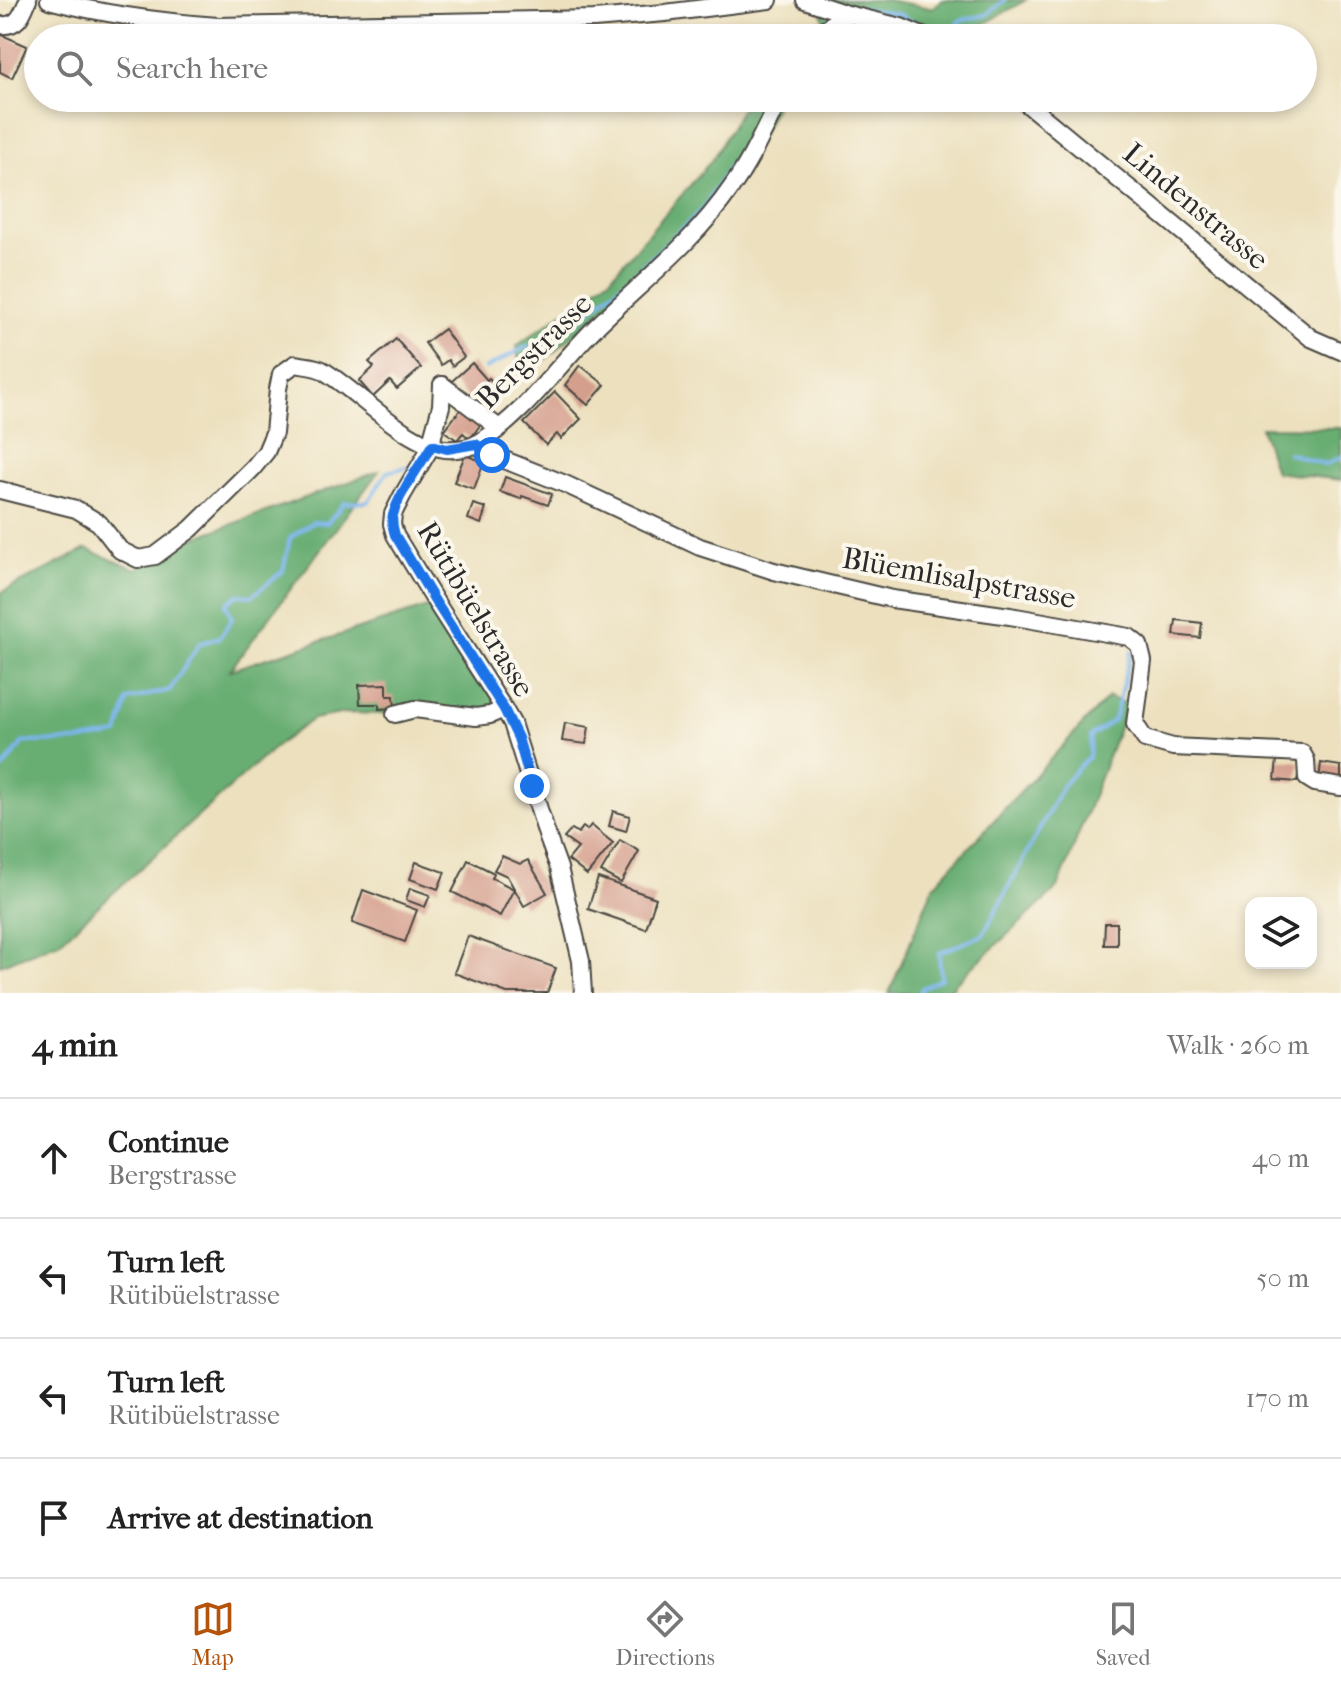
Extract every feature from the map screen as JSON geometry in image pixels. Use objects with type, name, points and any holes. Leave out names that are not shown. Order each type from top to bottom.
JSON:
[{"type":"street","points":[[0,25],[11,25],[20,19],[28,0]]},
{"type":"street","points":[[49,0],[123,16],[183,24]]},
{"type":"street","points":[[325,24],[594,19],[769,0]]},
{"type":"street","points":[[808,0],[847,14],[892,24]]},
{"type":"street","points":[[808,0],[813,24]]},
{"type":"street","points":[[832,24],[847,14]]},
{"type":"street","name":"Bergstrasse","points":[[432,445],[447,449],[476,444],[499,428],[549,381],[594,329],[659,270],[704,221],[731,188],[773,112]]},
{"type":"street","name":"Lindenstrasse","points":[[1037,112],[1311,338],[1341,351]]},
{"type":"street","points":[[0,490],[76,509],[99,523],[120,550],[138,559],[155,556],[191,529],[266,452],[274,433],[281,374],[295,364],[321,369],[407,432],[432,445]]},
{"type":"street","name":"Rütibüelstrasse","points":[[499,428],[442,385],[441,406],[432,445],[402,496],[393,514],[392,524],[395,535],[504,709],[518,738],[559,868],[581,961],[583,993]]},
{"type":"street","name":"Blüemlisalpstrasse","points":[[476,444],[492,455],[565,484],[700,547],[774,571],[892,599],[1129,637],[1139,645],[1143,661],[1135,724],[1145,739],[1173,747],[1302,753],[1306,760],[1307,778],[1315,783],[1341,787]]},
{"type":"street","points":[[395,714],[415,709],[476,717],[504,709]]},
{"type":"green space","points":[[819,0],[886,0],[931,8],[943,0],[1026,0],[984,24],[824,22]]},
{"type":"green space","points":[[740,112],[773,112],[751,155],[689,233],[521,381],[517,346],[610,278],[712,160]]},
{"type":"green space","points":[[1261,427],[1341,428],[1341,480],[1275,472]]},
{"type":"green space","points":[[379,471],[230,670],[437,604],[504,709],[346,713],[313,719],[277,745],[59,942],[0,965],[0,593],[86,549],[136,569],[180,543]]},
{"type":"green space","points":[[1108,697],[1128,704],[1058,888],[955,983],[950,993],[889,993],[934,885]]},
{"type":"building","points":[[0,34],[24,45],[24,52],[12,78],[0,72]]},
{"type":"building","points":[[444,329],[464,357],[452,366],[448,360],[441,365],[425,343]]},
{"type":"building","points":[[396,339],[421,368],[397,389],[390,381],[373,397],[359,381],[374,367],[369,362]]},
{"type":"building","points":[[472,363],[499,389],[481,405],[474,397],[470,401],[452,381]]},
{"type":"building","points":[[580,365],[605,385],[588,405],[565,385]]},
{"type":"building","points":[[555,392],[581,419],[561,439],[557,434],[546,445],[524,423]]},
{"type":"building","points":[[463,406],[483,421],[470,439],[463,433],[457,440],[444,431]]},
{"type":"building","points":[[465,455],[484,462],[474,489],[454,482]]},
{"type":"building","points":[[505,477],[552,494],[548,505],[500,492]]},
{"type":"building","points":[[473,504],[486,508],[481,524],[468,519]]},
{"type":"building","points":[[1176,620],[1202,623],[1200,638],[1174,635]]},
{"type":"building","points":[[387,684],[387,696],[394,696],[395,708],[379,709],[379,704],[360,704],[359,685]]},
{"type":"building","points":[[565,723],[589,727],[586,744],[562,741]]},
{"type":"building","points":[[1277,759],[1300,762],[1297,782],[1275,780]]},
{"type":"building","points":[[1321,763],[1341,766],[1341,783],[1319,780]]},
{"type":"building","points":[[613,811],[630,816],[626,831],[609,826]]},
{"type":"building","points":[[591,825],[613,843],[587,875],[568,860],[578,848],[564,838],[572,829],[578,833],[583,827],[587,830]]},
{"type":"building","points":[[620,840],[639,851],[621,883],[601,872]]},
{"type":"building","points":[[502,856],[520,864],[528,860],[547,893],[524,906],[507,876],[494,870]]},
{"type":"building","points":[[468,860],[494,873],[492,878],[514,889],[500,916],[452,892]]},
{"type":"building","points":[[416,862],[445,872],[438,889],[410,879]]},
{"type":"building","points":[[598,878],[656,898],[646,929],[588,909]]},
{"type":"building","points":[[410,888],[430,895],[425,907],[406,900]]},
{"type":"building","points":[[363,890],[417,910],[405,942],[352,923]]},
{"type":"building","points":[[1105,923],[1117,923],[1117,945],[1104,945]]},
{"type":"building","points":[[468,936],[556,968],[547,993],[507,993],[454,973]]},
{"type":"waterway","points":[[958,24],[959,21],[986,15],[1005,0]]},
{"type":"waterway","points":[[853,7],[898,14],[917,24]]},
{"type":"waterway","points":[[486,368],[524,348],[555,340],[634,274],[703,209],[761,112]]},
{"type":"waterway","points":[[1288,453],[1325,465],[1341,457]]},
{"type":"waterway","points":[[0,772],[23,742],[76,741],[118,734],[128,700],[170,690],[199,644],[220,637],[232,619],[226,604],[238,595],[252,596],[283,571],[290,538],[313,522],[327,523],[344,503],[368,502],[387,472],[407,467]]},
{"type":"waterway","points":[[920,993],[922,988],[941,979],[939,953],[983,935],[1063,785],[1089,756],[1091,736],[1114,720],[1131,652]]},
{"type":"route","points":[[492,455],[476,444],[447,449],[432,445],[402,496],[393,514],[392,524],[395,535],[512,723],[532,786]]}]
